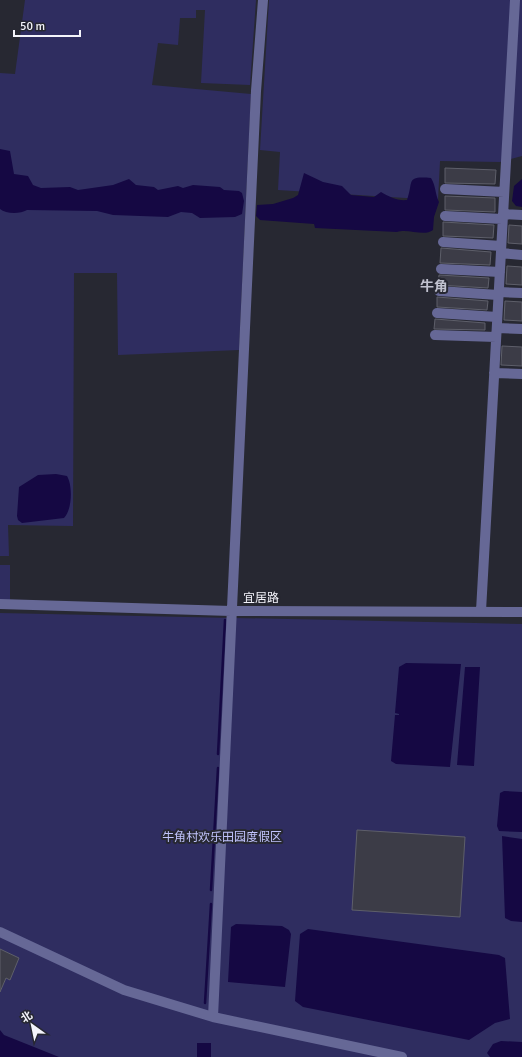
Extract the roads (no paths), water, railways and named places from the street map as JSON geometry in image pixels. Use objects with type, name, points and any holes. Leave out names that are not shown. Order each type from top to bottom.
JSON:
[{"type":"street","points":[[213,1017],[226,769],[231,611],[256,91],[263,0]]},
{"type":"street","points":[[481,611],[515,0]]},
{"type":"street","points":[[445,189],[504,192]]},
{"type":"street","points":[[445,216],[502,217],[522,215]]},
{"type":"street","points":[[443,242],[501,250],[522,255]]},
{"type":"street","points":[[441,269],[500,272]]},
{"type":"street","points":[[439,291],[498,294],[522,293]]},
{"type":"street","points":[[437,313],[497,317]]},
{"type":"street","points":[[435,335],[496,333],[522,330]]},
{"type":"street","points":[[494,372],[522,374]]},
{"type":"street","name":"宜居路","points":[[0,604],[231,611],[522,612]]},
{"type":"street","points":[[0,932],[124,990],[213,1017],[402,1057]]},
{"type":"waterway","points":[[218,754],[225,620]]},
{"type":"waterway","points":[[211,890],[218,768]]},
{"type":"waterway","points":[[205,1003],[211,904]]},
{"type":"district","name":"牛角","points":[[434,286]]},
{"type":"park label","name":"牛角村欢乐田园度假区","points":[[222,837]]}]
